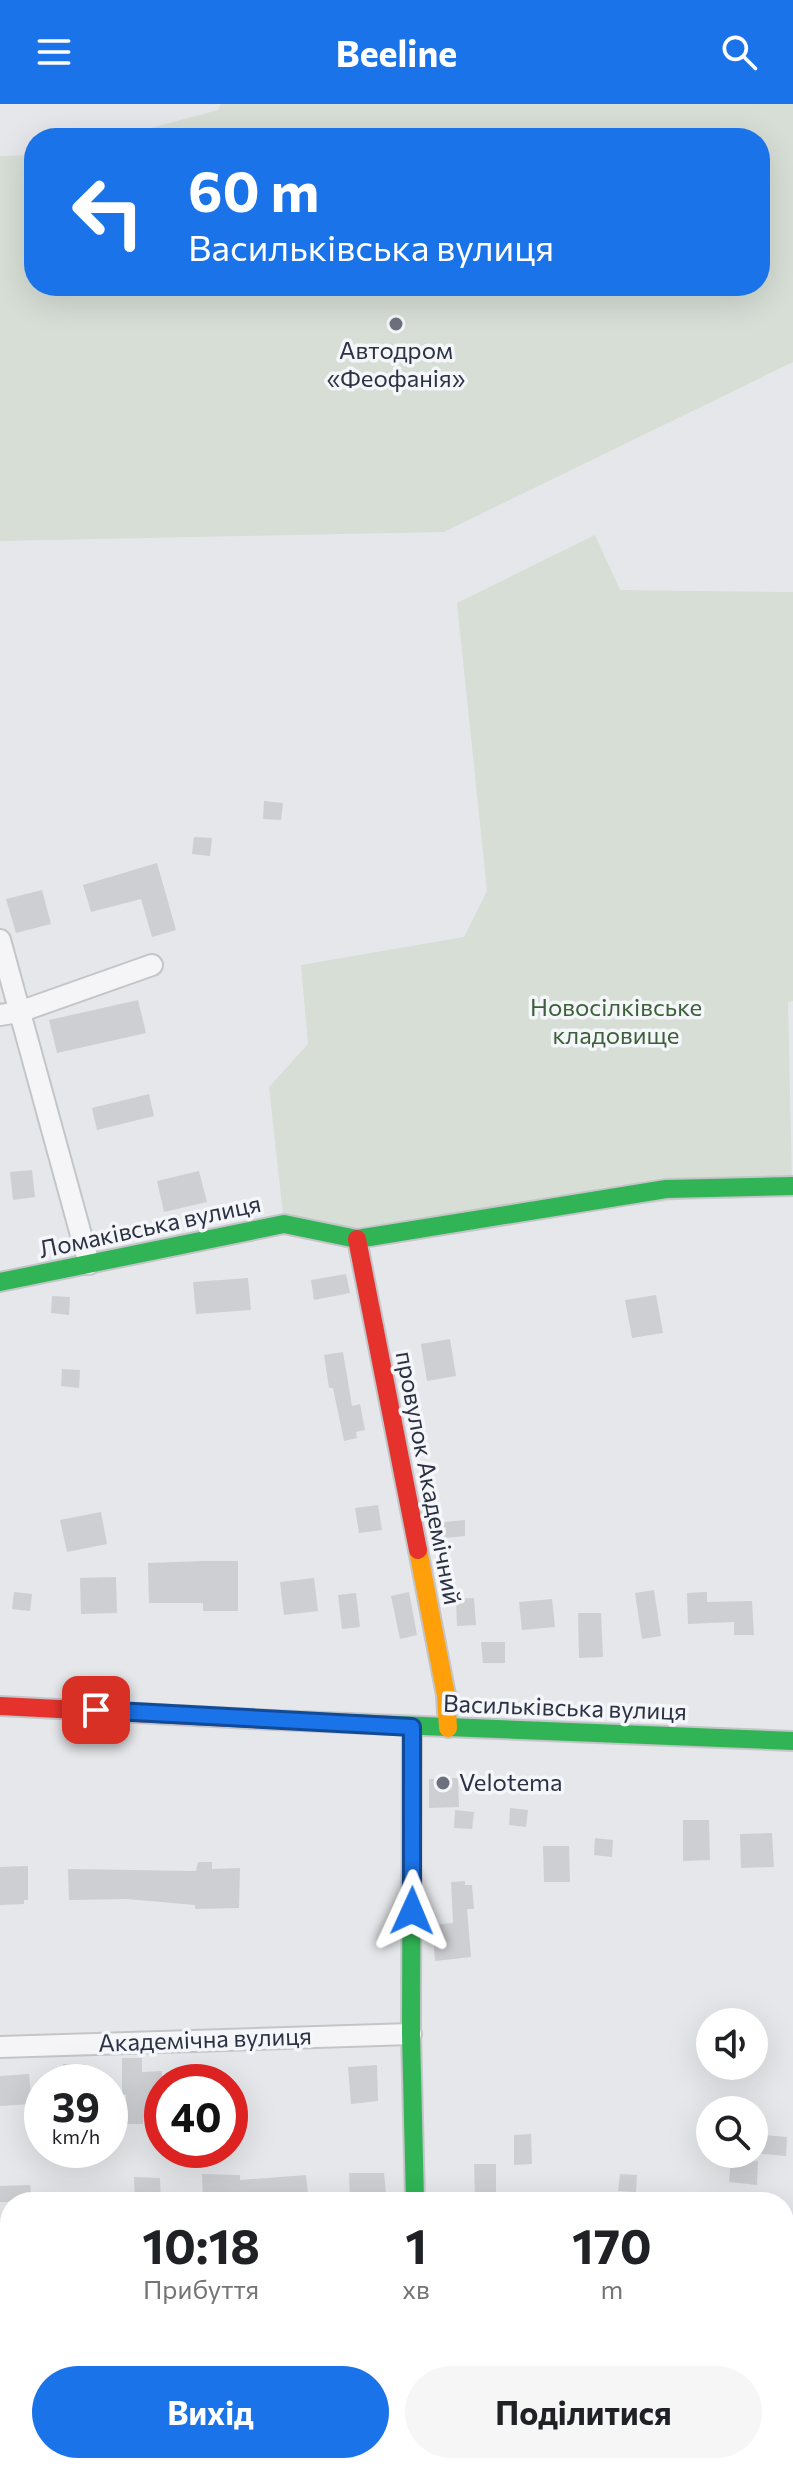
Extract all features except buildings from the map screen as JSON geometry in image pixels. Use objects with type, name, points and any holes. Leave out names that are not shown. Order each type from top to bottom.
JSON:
[{"type":"street","points":[[0,940],[11,973],[9,1014],[89,1264]]},
{"type":"street","points":[[9,1014],[152,965]]},
{"type":"street","points":[[357,1239],[666,1189],[793,1186]]},
{"type":"street","name":"Ломаківська вулиця","points":[[0,1282],[284,1224],[357,1239]]},
{"type":"street","name":"провулок Академічний","points":[[357,1239],[446,1695],[448,1728]]},
{"type":"street","name":"Васильківська вулиця","points":[[0,1706],[412,1727],[793,1741]]},
{"type":"street","points":[[412,1727],[411,2034],[415,2192]]},
{"type":"street","name":"Академічна вулиця","points":[[0,2047],[411,2034]]},
{"type":"green space","name":"Автодром «Феофанія»","points":[[221,104],[793,104],[793,362],[444,532],[0,541],[0,156],[24,155],[24,296],[770,296],[770,128],[151,128],[218,110]]},
{"type":"green space","name":"Новосілківське кладовище","points":[[595,535],[620,590],[793,592],[793,1001],[788,1002],[792,1186],[357,1239],[284,1224],[269,1087],[308,1044],[301,965],[464,937],[487,891],[457,603]]},
{"type":"traffic: fast","points":[[0,1282],[284,1224],[357,1239],[666,1189],[793,1186]]},
{"type":"traffic: fast","points":[[273,1720],[793,1741]]},
{"type":"traffic: fast","points":[[412,1727],[411,2034],[415,2192]]},
{"type":"traffic: slow","points":[[418,1550],[446,1695],[448,1728]]},
{"type":"traffic: jam","points":[[357,1239],[418,1550]]},
{"type":"traffic: jam","points":[[0,1706],[273,1720]]},
{"type":"place","name":"Автодром «Феофанія»","points":[[396,324]]},
{"type":"place","name":"Velotema","points":[[443,1783]]},
{"type":"route","points":[[96,1710],[412,1727],[412,1911]]}]
